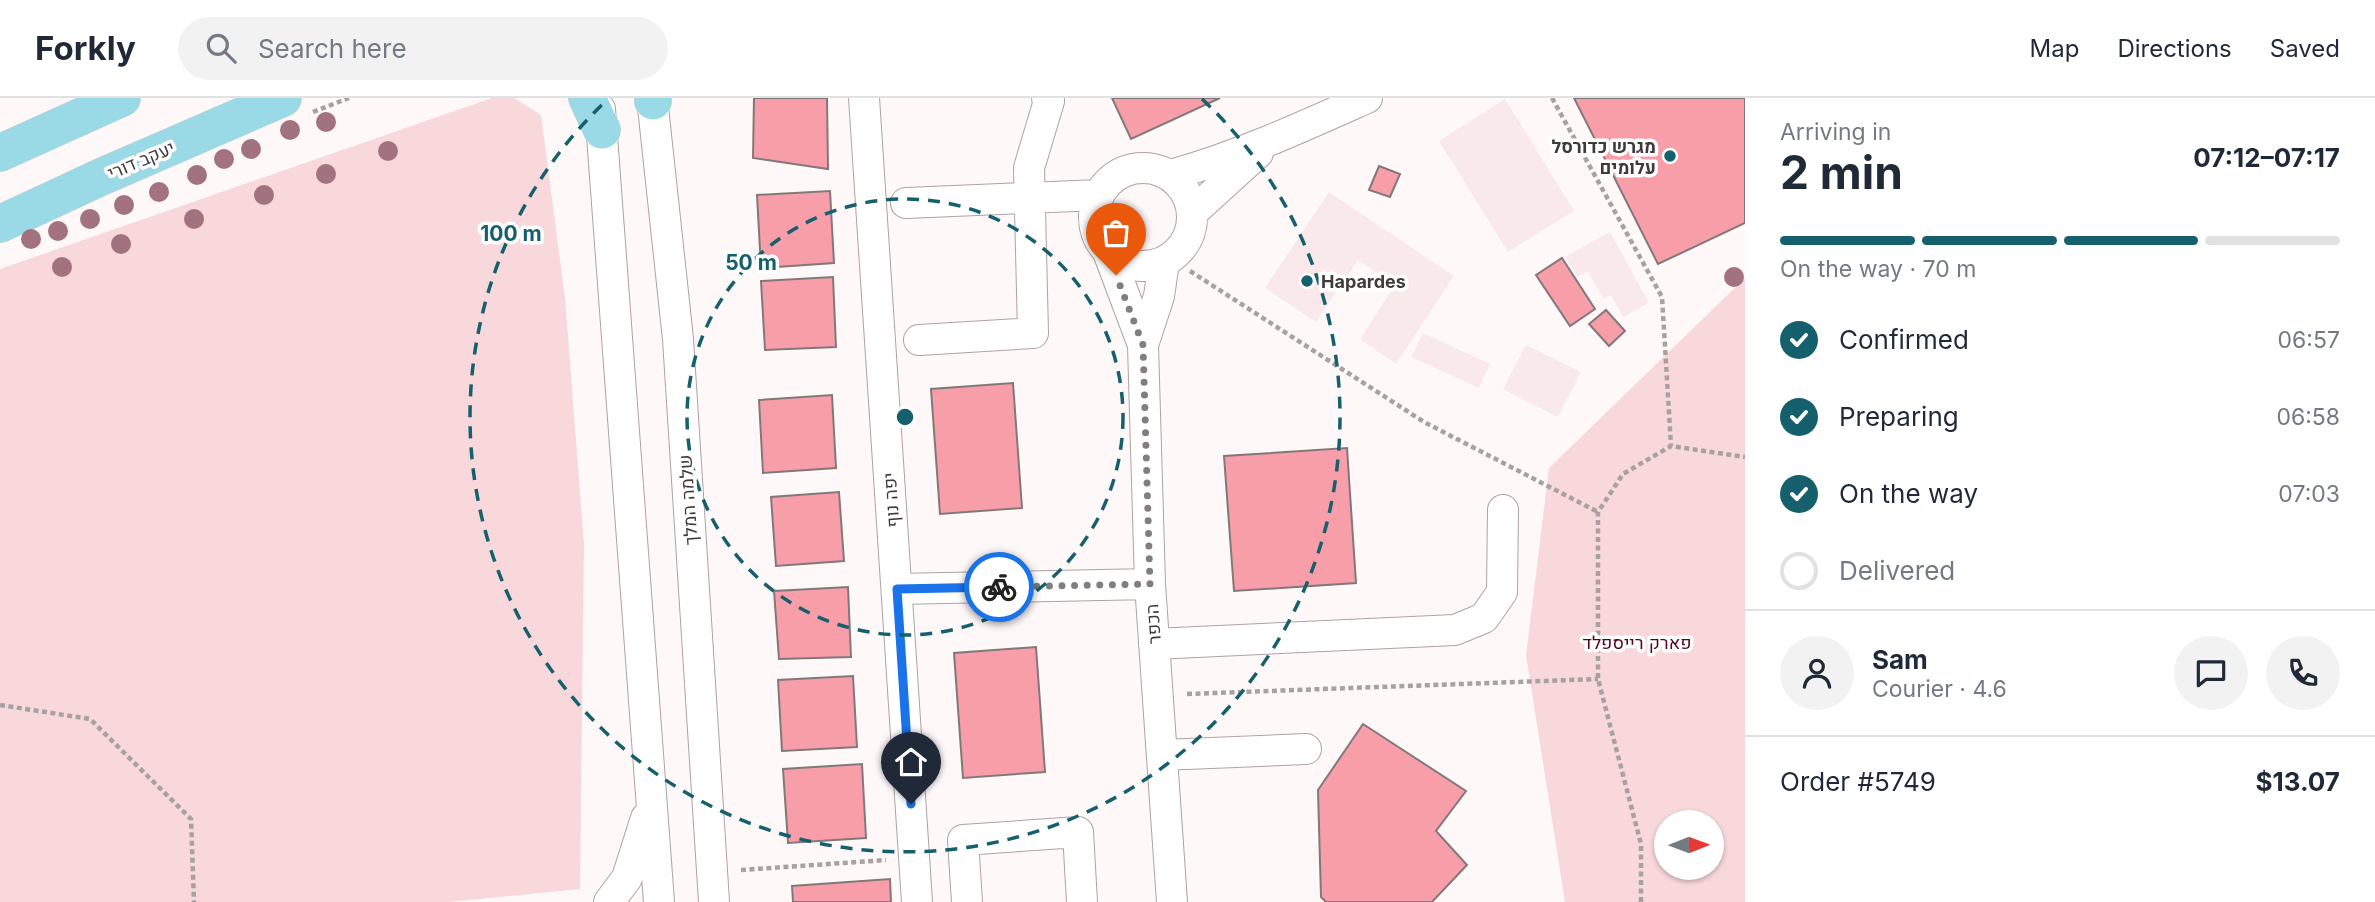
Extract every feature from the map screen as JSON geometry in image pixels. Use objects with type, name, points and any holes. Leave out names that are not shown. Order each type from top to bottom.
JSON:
[{"type":"main road","points":[[0,153],[122,98]]},
{"type":"main road","name":"יעקב דורי","points":[[0,224],[283,98]]},
{"type":"street","name":"יפה נוף","points":[[864,98],[917,902]]},
{"type":"street","points":[[919,340],[1033,334],[1029,168],[1049,101],[1047,98]]},
{"type":"street","points":[[1171,175],[1274,139],[1367,98]]},
{"type":"street","name":"שלמה המלך","points":[[653,99],[677,339],[714,902]]},
{"type":"street","points":[[596,109],[659,902]]},
{"type":"street","points":[[1192,213],[1274,139]]},
{"type":"street","points":[[1138,167],[1171,175],[1183,187],[1192,205],[1192,226],[1185,244],[1167,260],[1143,267],[1129,265],[1108,253],[1096,231],[1095,207],[1098,195],[1108,182],[1122,172],[1138,167]]},
{"type":"street","points":[[906,202],[1098,195]]},
{"type":"street","name":"הכפר","points":[[1108,253],[1143,345],[1150,584],[1172,902]]},
{"type":"street","name":"הכפר","points":[[1143,345],[1167,260]]},
{"type":"street","points":[[1154,644],[1455,630],[1484,618],[1502,592],[1503,510]]},
{"type":"street","points":[[897,589],[1150,584]]},
{"type":"street","points":[[1162,755],[1306,749]]},
{"type":"street","points":[[609,902],[627,878],[651,797]]},
{"type":"street","points":[[967,902],[963,840],[1077,832],[1082,902]]},
{"type":"path","points":[[1552,98],[1662,298],[1671,446]]},
{"type":"path","points":[[1167,260],[1424,422],[1598,512]]},
{"type":"path","points":[[1641,902],[1641,845],[1598,679],[1598,512],[1623,474],[1671,446],[1745,457]]},
{"type":"path","points":[[1158,695],[1598,679]]},
{"type":"path","points":[[0,705],[90,719],[191,819],[194,902]]},
{"type":"path","points":[[712,873],[914,858]]},
{"type":"shaded area","points":[[1505,99],[1574,211],[1508,252],[1439,141]]},
{"type":"shaded area","name":"Hapardes","points":[[1329,192],[1454,276],[1396,364],[1360,339],[1395,285],[1358,260],[1316,322],[1265,288]]},
{"type":"shaded area","points":[[1610,232],[1649,303],[1623,317],[1611,295],[1603,299],[1588,271],[1577,277],[1565,257]]},
{"type":"shaded area","points":[[1423,333],[1490,364],[1479,388],[1411,357]]},
{"type":"shaded area","points":[[1526,345],[1581,372],[1558,417],[1503,389]]},
{"type":"green space","points":[[492,98],[514,98],[541,115],[565,298],[584,544],[580,889],[449,902],[0,902],[0,269]]},
{"type":"green space","name":"פארק רייספלד","points":[[1745,278],[1745,902],[1565,902],[1526,655],[1549,468]]},
{"type":"building","points":[[754,98],[827,98],[828,169],[753,158]]},
{"type":"building","points":[[1112,98],[1220,98],[1131,139]]},
{"type":"building","name":"מגרש כדורסל עלומים","points":[[1574,98],[1745,98],[1745,223],[1658,264]]},
{"type":"building","points":[[1379,166],[1400,174],[1390,197],[1369,190]]},
{"type":"building","points":[[830,191],[834,263],[761,268],[757,195]]},
{"type":"building","points":[[1562,258],[1595,309],[1570,326],[1536,275]]},
{"type":"building","points":[[833,277],[836,347],[765,350],[761,281]]},
{"type":"building","points":[[1606,310],[1625,331],[1609,346],[1589,324]]},
{"type":"building","points":[[1013,383],[1022,508],[940,514],[931,389]]},
{"type":"building","points":[[832,395],[836,468],[763,473],[759,400]]},
{"type":"building","points":[[1347,448],[1356,583],[1234,591],[1224,456]]},
{"type":"building","points":[[839,492],[844,561],[776,566],[771,497]]},
{"type":"building","points":[[848,587],[851,657],[779,659],[774,591]]},
{"type":"building","points":[[1036,647],[1045,772],[963,778],[954,653]]},
{"type":"building","points":[[853,676],[857,747],[782,751],[778,680]]},
{"type":"building","points":[[1363,724],[1466,791],[1436,831],[1467,865],[1432,902],[1326,902],[1321,897],[1318,790]]},
{"type":"building","points":[[862,764],[866,838],[788,843],[783,769]]},
{"type":"building","points":[[890,879],[891,902],[793,902],[792,886]]},
{"type":"way so far","points":[[999,587],[1150,584],[1143,345],[1116,275]]},
{"type":"place","name":"מגרש כדורסל עלומים","points":[[1670,156]]},
{"type":"place","name":"Hapardes","points":[[1307,281]]},
{"type":"route","points":[[911,804],[897,589],[999,587]]}]
